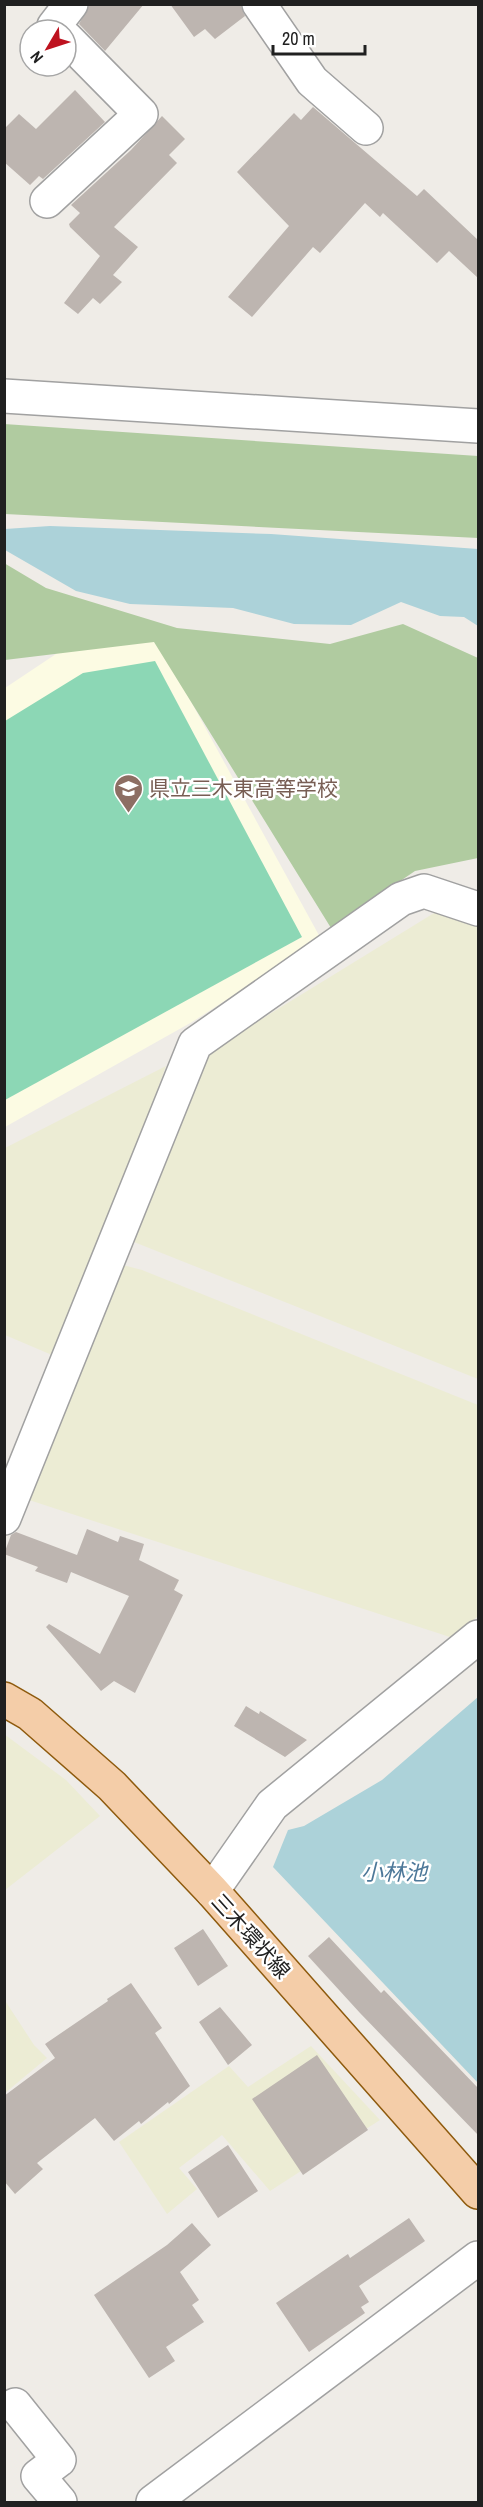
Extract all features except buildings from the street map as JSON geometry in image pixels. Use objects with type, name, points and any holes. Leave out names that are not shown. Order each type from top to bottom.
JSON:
[{"type":"main road","name":"三木環状線","points":[[4,1699],[30,1714],[112,1786],[212,1891],[478,2192]]},
{"type":"street","points":[[60,18],[71,4]]},
{"type":"street","points":[[259,4],[312,81],[366,128]]},
{"type":"street","points":[[47,201],[141,114],[78,50]]},
{"type":"street","points":[[4,396],[478,426]]},
{"type":"street","points":[[4,1518],[195,1044],[401,899],[424,891],[478,909]]},
{"type":"street","points":[[212,1891],[272,1805],[478,1637]]},
{"type":"street","points":[[153,2502],[478,2258]]},
{"type":"street","points":[[15,2405],[59,2460],[39,2476],[60,2502]]},
{"type":"shaded area","name":"県立三木東高等学校","points":[[154,634],[321,939],[192,1022],[5,1127],[5,688],[71,644]]},
{"type":"shaded area","points":[[439,910],[478,923],[478,1379],[134,1242],[203,1055]]},
{"type":"shaded area","points":[[166,1066],[59,1358],[5,1335],[5,1148]]},
{"type":"shaded area","points":[[119,1264],[142,1270],[478,1405],[478,1616],[453,1638],[29,1500]]},
{"type":"shaded area","points":[[4,1734],[66,1780],[100,1816],[5,1890]]},
{"type":"shaded area","points":[[4,1999],[34,2045],[47,2058],[5,2093]]},
{"type":"shaded area","points":[[311,2046],[380,2120],[270,2191],[222,2135],[179,2168],[197,2189],[167,2214],[119,2142],[229,2066],[248,2087]]},
{"type":"green space","points":[[4,424],[478,456],[478,538],[5,514]]},
{"type":"green space","points":[[4,563],[46,588],[177,628],[330,644],[403,624],[478,658],[478,858],[415,871],[331,928],[154,642],[5,660]]},
{"type":"green space","name":"県立三木東高等学校","points":[[155,661],[302,937],[5,1100],[5,721],[83,673]]},
{"type":"water","points":[[50,526],[271,534],[478,549],[478,626],[464,617],[440,616],[401,602],[351,625],[294,624],[233,608],[130,604],[76,591],[5,550],[5,529]]},
{"type":"water","name":"小林池","points":[[478,1697],[478,2083],[273,1867],[288,1830],[304,1826],[382,1780]]},
{"type":"place","name":"県立三木東高等学校","points":[[128,814]]}]
